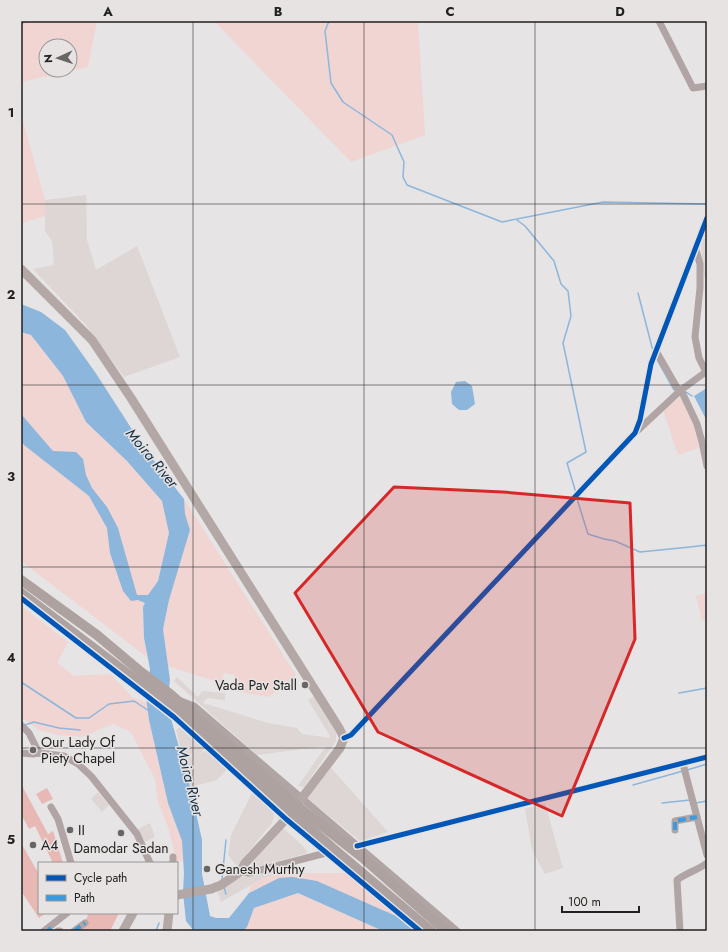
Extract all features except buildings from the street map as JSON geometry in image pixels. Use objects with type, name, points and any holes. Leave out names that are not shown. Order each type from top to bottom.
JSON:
[{"type":"highway","points":[[21,580],[97,635],[141,672],[431,931]]},
{"type":"highway","points":[[21,593],[129,678],[172,700]]},
{"type":"highway","points":[[300,814],[362,857],[446,931]]},
{"type":"main road","points":[[21,269],[92,340],[131,398],[344,738],[340,748],[300,798],[286,819],[245,863],[240,872],[228,881],[211,887],[178,893]]},
{"type":"main road","points":[[123,931],[132,914]]},
{"type":"main road","points":[[167,931],[169,914]]},
{"type":"street","points":[[659,21],[693,88],[707,86]]},
{"type":"street","points":[[635,433],[640,420],[651,364],[707,218]]},
{"type":"street","points":[[344,738],[351,735],[635,433],[681,391],[706,371],[699,358],[695,337],[703,305],[700,264],[696,250]]},
{"type":"street","points":[[655,354],[681,391],[697,424],[707,463]]},
{"type":"street","points":[[21,598],[91,652],[129,678],[286,819],[420,931]]},
{"type":"street","points":[[172,700],[194,706],[457,931]]},
{"type":"street","points":[[21,725],[29,733],[39,753]]},
{"type":"street","points":[[21,753],[39,753],[64,756],[78,764],[91,776],[137,834],[150,862]]},
{"type":"street","points":[[357,846],[707,757]]},
{"type":"street","points":[[683,764],[707,855]]},
{"type":"street","points":[[51,807],[58,819],[71,862]]},
{"type":"street","points":[[674,830],[675,821],[697,817]]},
{"type":"street","points":[[240,872],[249,873],[326,853]]},
{"type":"street","points":[[680,931],[677,880],[685,874],[707,863]]},
{"type":"street","points":[[48,930],[66,914]]},
{"type":"street","points":[[74,931],[84,923]]},
{"type":"highlighted area","points":[[394,487],[503,492],[630,503],[635,639],[562,816],[378,732],[295,593]]},
{"type":"shaded area","points":[[21,21],[97,21],[88,67],[78,69],[78,38],[38,38],[39,78],[21,82]]},
{"type":"shaded area","points":[[214,21],[418,21],[425,135],[351,162]]},
{"type":"shaded area","points":[[21,114],[45,200],[45,216],[21,223]]},
{"type":"shaded area","points":[[86,195],[87,240],[96,270],[137,246],[180,357],[124,377],[85,324],[33,269],[54,265],[52,241],[45,231],[45,200]]},
{"type":"shaded area","points":[[703,239],[707,239],[707,277],[704,277],[701,248]]},
{"type":"shaded area","points":[[21,332],[31,335],[63,376],[86,422],[127,461],[163,500],[169,533],[158,581],[143,607],[144,638],[147,657],[21,561]]},
{"type":"shaded area","points":[[681,397],[694,427],[699,448],[678,455],[663,410]]},
{"type":"shaded area","points":[[184,499],[296,675],[269,697],[233,691],[235,675],[224,673],[221,683],[167,666],[163,629],[169,600],[190,530],[185,514]]},
{"type":"shaded area","points":[[707,593],[707,620],[702,621],[696,596]]},
{"type":"shaded area","points":[[21,606],[68,642],[57,663],[74,676],[110,674],[132,697],[147,703],[149,720],[168,803],[182,841],[183,861],[177,862],[168,827],[158,802],[155,779],[131,732],[113,724],[82,737],[59,735],[39,730],[21,717]]},
{"type":"shaded area","points":[[177,677],[198,697],[202,691],[225,693],[225,700],[208,698],[203,702],[206,705],[207,704],[268,723],[297,728],[302,734],[330,738],[308,700],[314,696],[336,732],[336,741],[304,787],[298,786],[326,746],[257,755],[174,681]]},
{"type":"shaded area","points":[[181,726],[204,750],[199,754],[206,751],[227,769],[217,780],[191,787],[176,730]]},
{"type":"shaded area","points":[[331,768],[388,832],[360,841],[306,797]]},
{"type":"shaded area","points":[[21,784],[48,834],[53,831],[63,862],[53,862],[35,826],[29,829],[21,814]]},
{"type":"shaded area","points":[[47,788],[53,799],[42,804],[36,794]]},
{"type":"shaded area","points":[[98,792],[109,805],[102,812],[91,799]]},
{"type":"shaded area","points":[[252,793],[273,811],[274,816],[272,823],[237,866],[228,855],[231,835]]},
{"type":"shaded area","points":[[545,803],[563,868],[545,874],[532,850],[525,809]]},
{"type":"shaded area","points":[[150,823],[155,837],[145,842],[138,829]]},
{"type":"shaded area","points":[[283,828],[302,845],[308,853],[252,868],[251,862]]},
{"type":"shaded area","points":[[21,843],[38,872],[38,914],[45,914],[39,918],[21,891]]},
{"type":"shaded area","points":[[294,863],[295,868],[262,879],[221,902],[217,890],[239,878]]},
{"type":"shaded area","points":[[286,871],[289,873],[345,873],[396,916],[317,881],[257,888],[249,893],[251,885],[262,879]]},
{"type":"shaded area","points":[[298,893],[383,931],[243,931],[247,927],[254,908]]},
{"type":"shaded area","points":[[88,914],[118,914],[110,931],[76,931],[84,923]]},
{"type":"water","points":[[21,304],[41,312],[65,330],[95,372],[144,448],[184,499],[185,514],[190,530],[169,600],[163,629],[170,680],[168,697],[170,715],[191,790],[202,840],[202,874],[210,916],[216,918],[229,918],[249,893],[279,878],[292,877],[317,881],[396,916],[414,931],[383,931],[298,893],[254,908],[247,927],[243,931],[194,931],[186,921],[183,893],[184,873],[182,841],[168,803],[149,720],[146,697],[150,669],[144,638],[143,607],[145,603],[138,600],[131,601],[123,591],[110,553],[107,528],[89,496],[24,445],[21,440],[21,414],[53,451],[76,452],[83,459],[86,475],[92,488],[107,507],[118,528],[137,595],[148,595],[158,581],[169,533],[162,501],[127,461],[86,422],[63,376],[31,335],[21,332]]},
{"type":"water","points":[[465,381],[472,386],[475,404],[467,410],[459,410],[452,404],[451,392],[456,382]]},
{"type":"water","points":[[707,388],[707,421],[694,396]]},
{"type":"waterway","points":[[21,24],[26,21]]},
{"type":"waterway","points":[[329,21],[325,31],[331,83],[343,102],[392,135],[404,162],[403,177],[407,185],[502,222],[603,202],[706,204],[707,202]]},
{"type":"waterway","points":[[517,220],[525,226],[554,261],[561,284],[568,291],[571,316],[563,343],[586,452],[567,463],[576,493]]},
{"type":"waterway","points":[[638,293],[653,351]]},
{"type":"waterway","points":[[656,358],[674,390],[676,390]]},
{"type":"waterway","points":[[686,392],[692,396]]},
{"type":"waterway","points":[[577,499],[588,534],[615,541],[640,552],[707,545]]},
{"type":"waterway","points":[[21,682],[76,718],[89,718],[109,704],[134,701],[149,711]]},
{"type":"waterway","points":[[679,693],[707,688]]},
{"type":"waterway","points":[[25,725],[34,722],[59,728],[80,730]]},
{"type":"waterway","points":[[687,770],[707,764]]},
{"type":"waterway","points":[[633,785],[683,771]]},
{"type":"waterway","points":[[662,803],[690,800]]},
{"type":"waterway","points":[[696,803],[707,801]]},
{"type":"waterway","points":[[222,879],[226,840]]},
{"type":"waterway","points":[[224,887],[226,894]]},
{"type":"waterway","points":[[156,931],[159,923]]},
{"type":"marked path","points":[[675,830],[675,821],[697,817]]},
{"type":"marked path","points":[[74,931],[85,923]]},
{"type":"marked path","points":[[48,928],[51,931]]},
{"type":"cycle path","points":[[344,738],[351,735],[635,433],[640,420],[651,364],[707,218]]},
{"type":"cycle path","points":[[21,598],[174,717],[286,819],[420,931]]},
{"type":"cycle path","points":[[357,846],[707,757]]},
{"type":"place","name":"Vada Pav Stall","points":[[305,685]]},
{"type":"place","name":"Our Lady Of Piety Chapel","points":[[33,750]]},
{"type":"place","name":"II","points":[[70,830]]},
{"type":"place","name":"Damodar Sadan","points":[[121,833]]},
{"type":"place","name":"A4","points":[[33,845]]},
{"type":"place","name":"Ganesh Murthy","points":[[207,869]]},
{"type":"water label","name":"Moira River","points":[[152,458]]},
{"type":"water label","name":"Moira River","points":[[190,781]]}]
